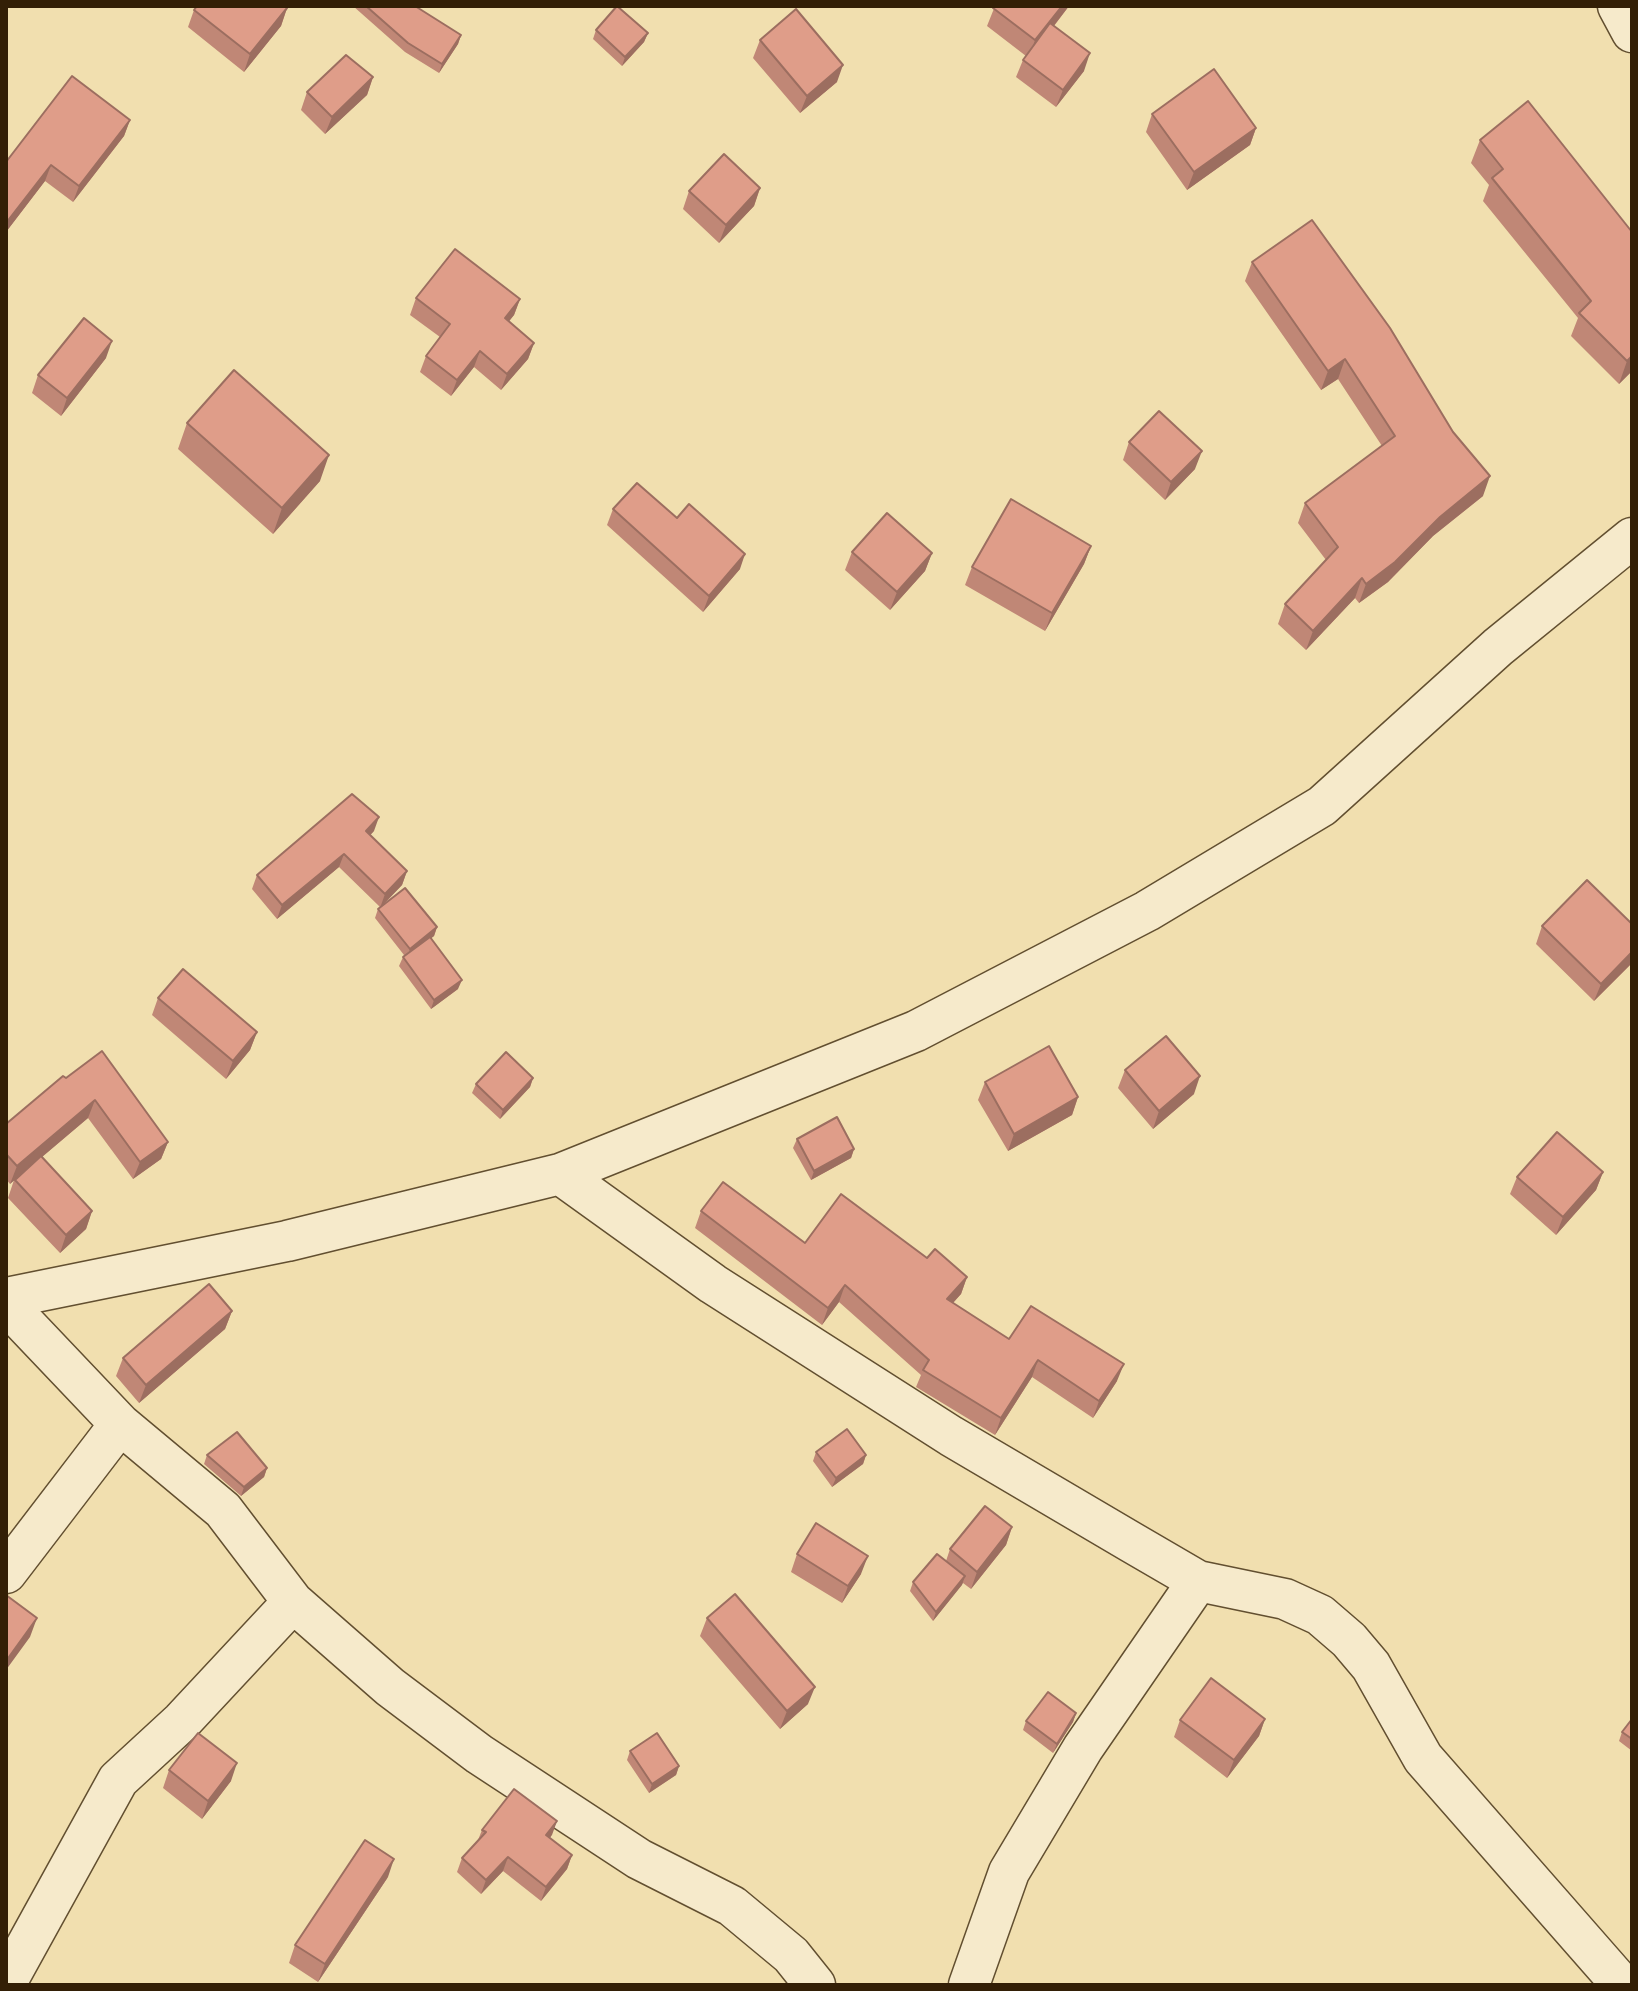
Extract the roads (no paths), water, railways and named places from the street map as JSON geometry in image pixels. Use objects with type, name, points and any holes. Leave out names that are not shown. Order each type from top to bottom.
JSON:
[{"type":"street","points":[[1618,6],[1632,32]]},
{"type":"street","points":[[6,1298],[287,1241],[560,1174],[916,1031],[1147,911],[1322,806],[1498,647],[1632,538]]},
{"type":"street","points":[[560,1174],[713,1284],[937,1428],[1198,1581],[1285,1599],[1320,1615],[1349,1640],[1371,1666],[1423,1758],[1622,1985]]},
{"type":"street","points":[[6,1304],[120,1424],[223,1510],[293,1602],[390,1687],[479,1754],[639,1859],[732,1906],[791,1955],[815,1985]]},
{"type":"street","points":[[6,1573],[120,1424]]},
{"type":"street","points":[[969,1985],[1009,1872],[1083,1748],[1198,1581]]},
{"type":"street","points":[[6,1983],[118,1780],[182,1721],[293,1602]]}]
